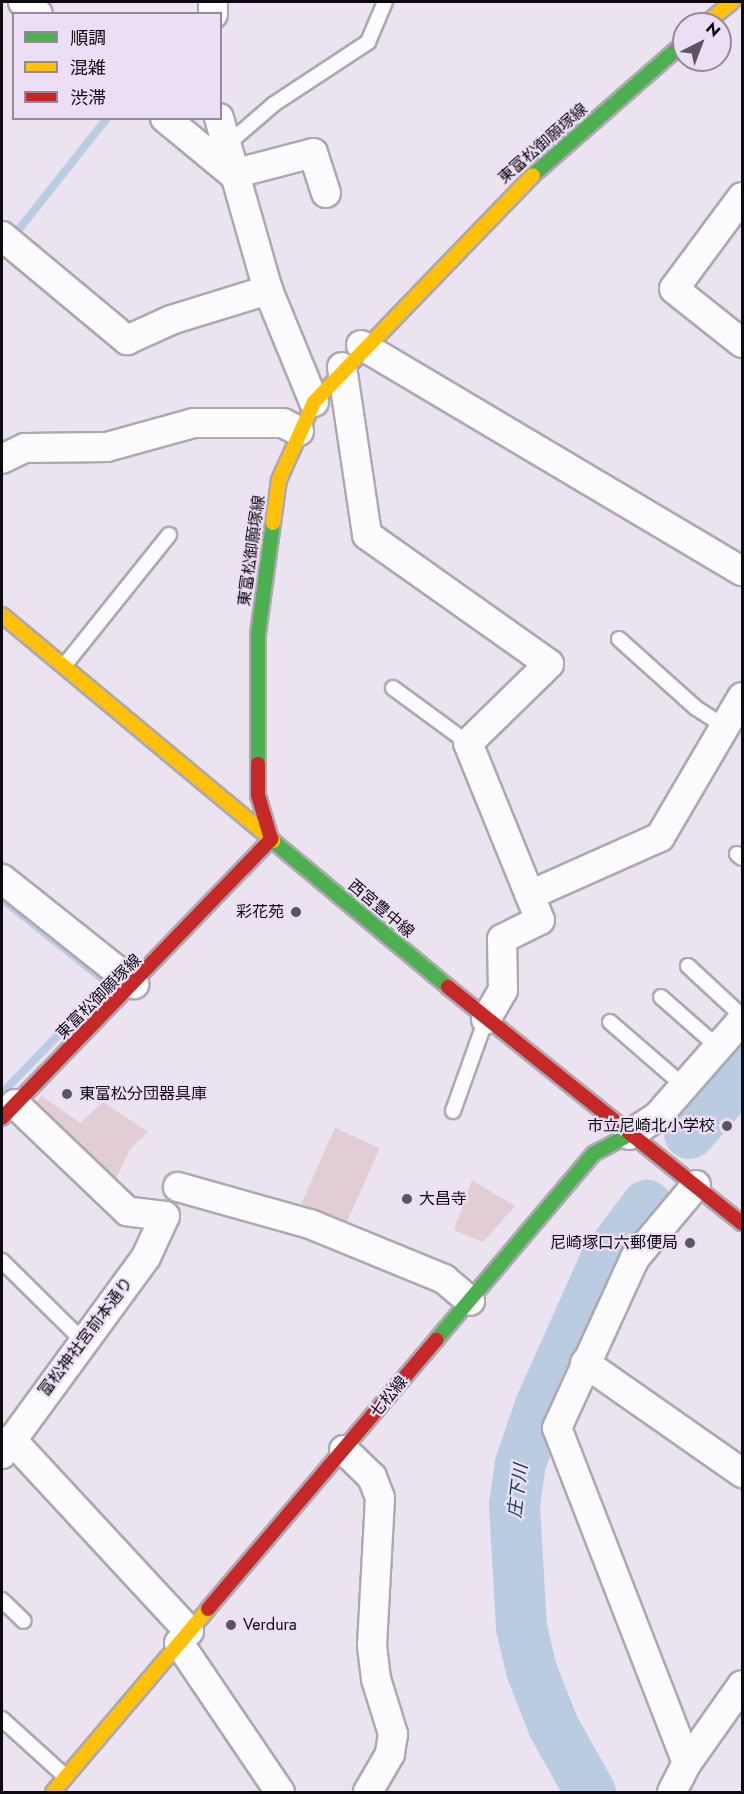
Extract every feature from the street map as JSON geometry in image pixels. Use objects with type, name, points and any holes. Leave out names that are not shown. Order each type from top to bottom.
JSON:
[{"type":"main road","name":"東富松御願塚線","points":[[8,1111],[134,984],[271,839],[258,795],[258,634],[279,480],[299,431],[314,402],[362,345],[505,199],[672,53]]},
{"type":"main road","name":"西宮豊中線","points":[[2,615],[486,1019],[742,1223]]},
{"type":"main road","name":"七松線","points":[[53,1792],[593,1154],[629,1135]]},
{"type":"street","points":[[23,2],[36,12]]},
{"type":"street","points":[[167,120],[233,174]]},
{"type":"street","points":[[222,128],[233,174],[268,290],[314,402]]},
{"type":"street","points":[[233,174],[313,153],[326,193]]},
{"type":"street","points":[[742,197],[674,289],[742,343]]},
{"type":"street","points":[[2,236],[127,340],[171,320],[268,290]]},
{"type":"street","points":[[362,345],[742,571]]},
{"type":"street","points":[[342,367],[367,535],[549,664],[468,743],[540,920],[502,939],[503,990],[486,1019]]},
{"type":"street","points":[[2,459],[25,448],[107,447],[194,423],[283,423],[299,431]]},
{"type":"street","points":[[530,896],[660,837],[742,697]]},
{"type":"street","points":[[2,879],[134,984]]},
{"type":"street","name":"七松線","points":[[629,1135],[657,1117],[742,1018]]},
{"type":"street","name":"富松神社宮前本通り","points":[[8,1111],[128,1211],[165,1216],[146,1257],[83,1341],[8,1434]]},
{"type":"street","points":[[687,1763],[557,1428],[635,1258],[696,1185]]},
{"type":"street","points":[[178,1187],[310,1224],[444,1279],[470,1301]]},
{"type":"street","points":[[585,1363],[742,1473]]},
{"type":"street","points":[[8,1434],[184,1637],[280,1792]]},
{"type":"street","points":[[344,1450],[372,1477],[380,1498],[372,1646],[376,1679],[393,1734],[390,1754],[368,1792]]},
{"type":"street","points":[[672,1792],[687,1763],[741,1688]]},
{"type":"lane","points":[[222,128],[237,136],[274,104],[368,42],[385,2]]},
{"type":"lane","points":[[64,666],[168,535]]},
{"type":"lane","points":[[619,639],[696,708],[725,727]]},
{"type":"lane","points":[[393,688],[468,743]]},
{"type":"lane","points":[[688,966],[742,1018]]},
{"type":"lane","points":[[660,997],[718,1047]]},
{"type":"lane","points":[[453,1111],[486,1019]]},
{"type":"lane","points":[[610,1022],[684,1086]]},
{"type":"lane","points":[[2,1261],[83,1341]]},
{"type":"lane","points":[[2,1600],[24,1621]]},
{"type":"lane","points":[[2,1719],[66,1777]]},
{"type":"shaded area","points":[[42,1096],[80,1123],[103,1102],[148,1132],[130,1149],[114,1183],[32,1107]]},
{"type":"shaded area","points":[[335,1128],[380,1148],[346,1224],[301,1204]]},
{"type":"shaded area","points":[[472,1180],[515,1206],[483,1242],[454,1230]]},
{"type":"waterway","points":[[16,233],[105,120]]},
{"type":"waterway","points":[[2,899],[106,982]]},
{"type":"waterway","points":[[2,1093],[75,1018]]},
{"type":"waterway","name":"庄下川","points":[[689,1133],[742,1072]]},
{"type":"waterway","name":"庄下川","points":[[590,1792],[553,1726],[531,1670],[521,1627],[514,1504],[520,1463],[540,1405],[605,1260],[646,1205]]},
{"type":"traffic: fast","points":[[533,175],[672,53]]},
{"type":"traffic: fast","points":[[258,764],[258,634],[273,523]]},
{"type":"traffic: fast","points":[[273,841],[448,987]]},
{"type":"traffic: fast","points":[[436,1340],[593,1154],[629,1135]]},
{"type":"traffic: slow","points":[[720,12],[732,2]]},
{"type":"traffic: slow","points":[[273,523],[279,480],[314,402],[533,175]]},
{"type":"traffic: slow","points":[[2,615],[273,841]]},
{"type":"traffic: slow","points":[[53,1792],[208,1609]]},
{"type":"traffic: jam","points":[[2,1118],[271,839],[258,795],[258,764]]},
{"type":"traffic: jam","points":[[448,987],[742,1223]]},
{"type":"traffic: jam","points":[[208,1609],[436,1340]]},
{"type":"place","name":"彩花苑","points":[[296,912]]},
{"type":"place","name":"東富松分団器具庫","points":[[67,1094]]},
{"type":"place","name":"市立尼崎北小学校","points":[[727,1126]]},
{"type":"place","name":"大昌寺","points":[[407,1199]]},
{"type":"place","name":"尼崎塚口六郵便局","points":[[690,1243]]},
{"type":"place","name":"Verdura","points":[[231,1625]]}]
